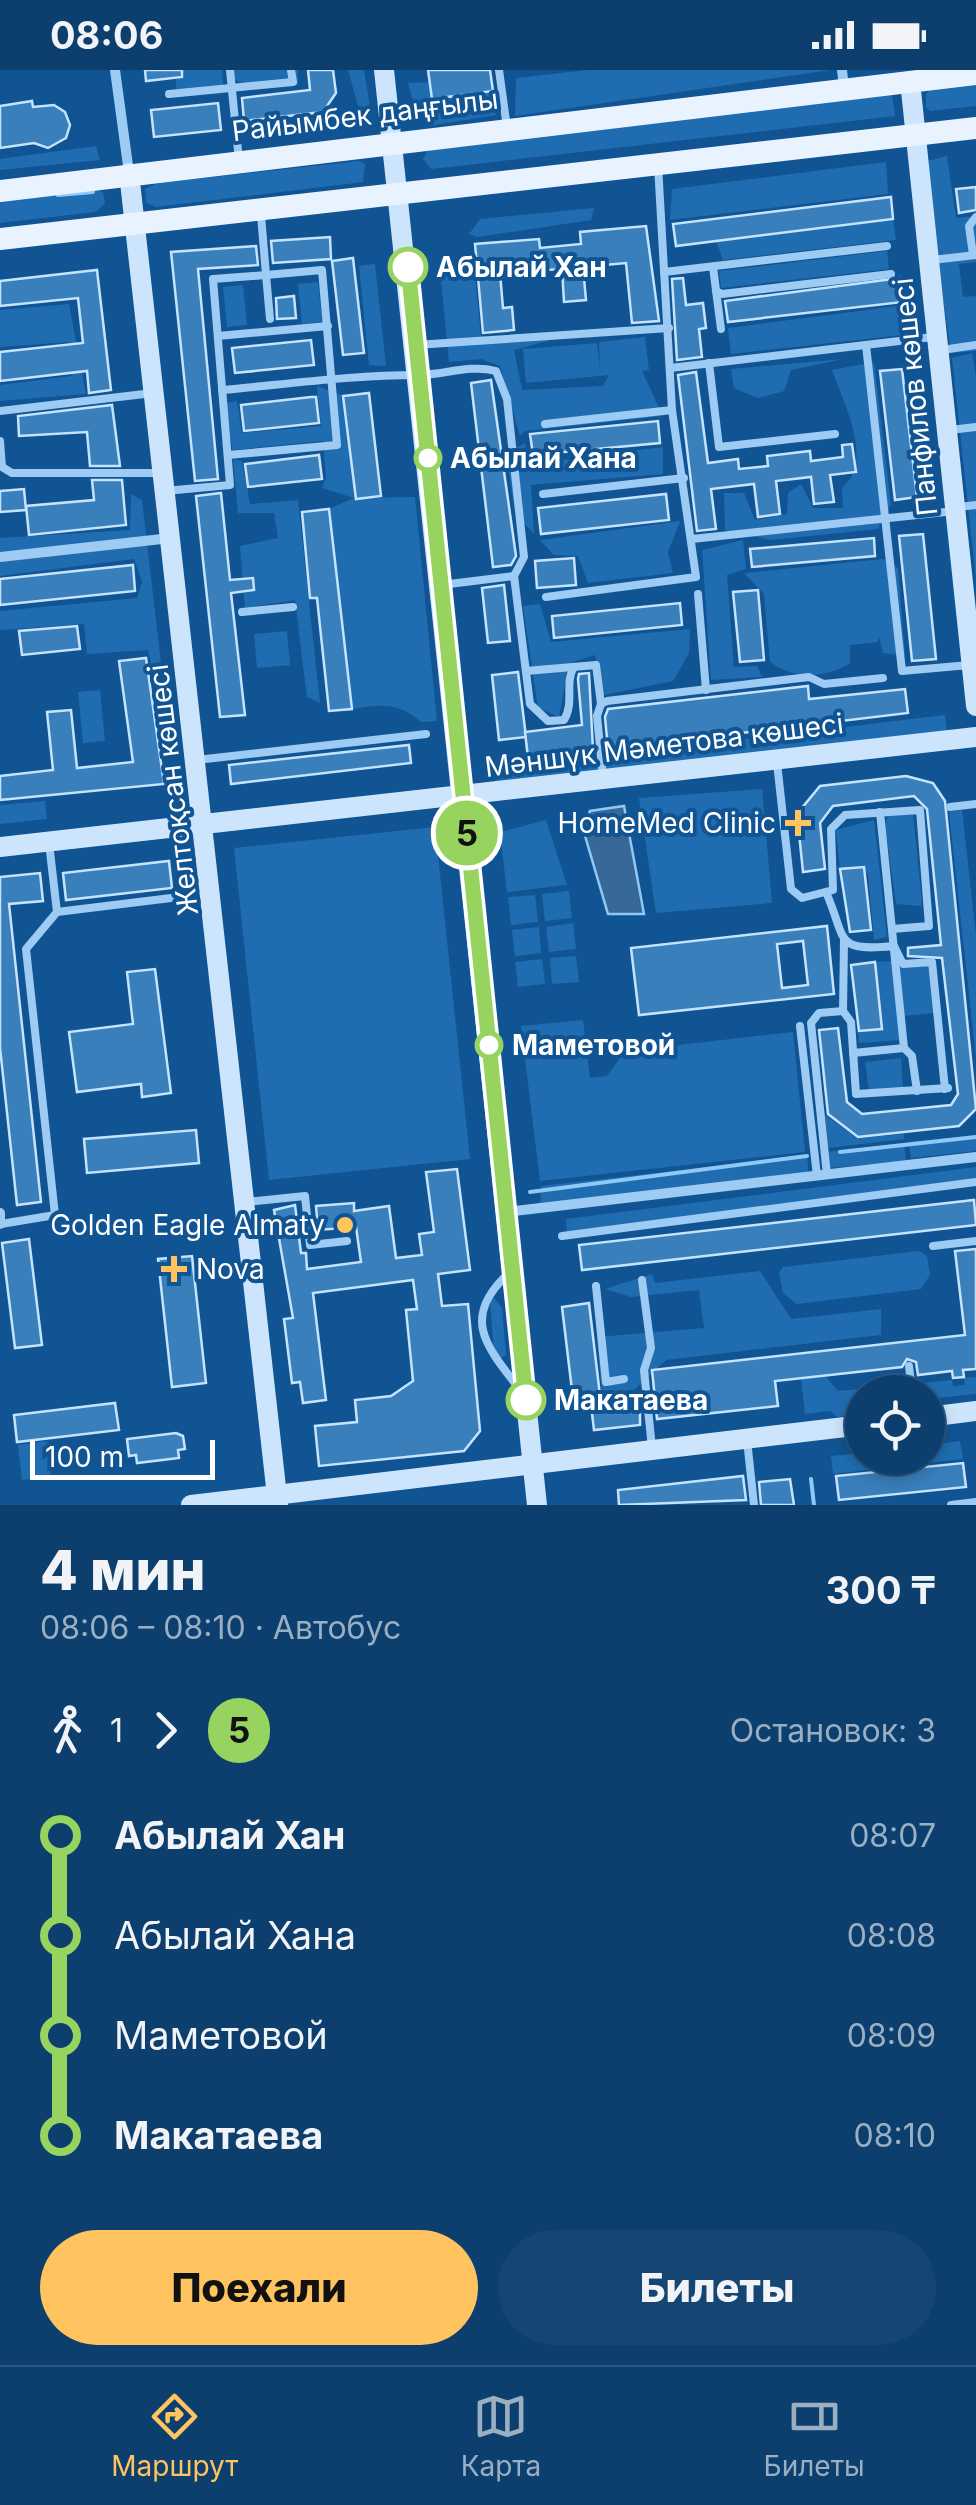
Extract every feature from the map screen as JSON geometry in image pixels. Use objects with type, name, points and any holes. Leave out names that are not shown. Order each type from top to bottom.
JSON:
[{"type":"main road","name":"Райымбек даңғылы","points":[[0,191],[507,128],[843,79],[910,82],[976,74]]},
{"type":"main road","points":[[0,239],[976,128]]},
{"type":"street","name":"Желтоқсан көшесі","points":[[115,70],[197,760],[278,1500]]},
{"type":"street","points":[[384,70],[532,1463],[530,1502]]},
{"type":"street","name":"Панфилов көшесі","points":[[910,82],[954,509],[969,588],[976,706]]},
{"type":"street","points":[[0,557],[171,538]]},
{"type":"street","name":"Мәншүк Мәметова көшесі","points":[[0,846],[976,737]]},
{"type":"street","points":[[506,1212],[976,1157]]},
{"type":"street","points":[[0,1213],[1,1224]]},
{"type":"street","points":[[945,1415],[976,1412]]},
{"type":"street","points":[[191,1505],[278,1500],[532,1463],[845,1427]]},
{"type":"lane","points":[[230,70],[239,161]]},
{"type":"lane","points":[[169,94],[292,82],[292,70]]},
{"type":"lane","points":[[499,70],[507,128]]},
{"type":"lane","points":[[546,597],[696,577],[672,410],[658,164]]},
{"type":"lane","points":[[260,209],[270,320]]},
{"type":"lane","points":[[928,260],[975,255],[969,226],[976,217]]},
{"type":"lane","points":[[664,272],[887,246]]},
{"type":"lane","points":[[713,266],[721,328]]},
{"type":"lane","points":[[0,441],[2,467],[12,473],[230,485],[213,279],[322,270],[338,445],[228,455]]},
{"type":"lane","points":[[716,290],[722,294],[891,274]]},
{"type":"lane","points":[[218,336],[328,326]]},
{"type":"lane","points":[[416,345],[668,328]]},
{"type":"lane","points":[[866,345],[902,671],[973,662]]},
{"type":"lane","points":[[671,365],[866,345],[976,346]]},
{"type":"lane","points":[[709,363],[719,447],[836,434]]},
{"type":"lane","points":[[222,390],[390,372],[419,375],[481,368],[496,371],[503,378],[524,558],[518,572],[530,704],[548,722],[564,720],[570,709],[570,674],[574,667]]},
{"type":"lane","points":[[0,411],[5,407],[154,393]]},
{"type":"lane","points":[[545,424],[672,410]]},
{"type":"lane","points":[[946,430],[976,427]]},
{"type":"lane","points":[[544,494],[684,478]]},
{"type":"lane","points":[[692,539],[976,505]]},
{"type":"lane","points":[[441,585],[536,568]]},
{"type":"lane","points":[[698,594],[706,690]]},
{"type":"lane","points":[[242,612],[292,607]]},
{"type":"lane","points":[[526,671],[596,665],[603,779]]},
{"type":"lane","points":[[600,704],[809,677],[824,684],[883,678]]},
{"type":"lane","points":[[197,760],[426,734]]},
{"type":"lane","points":[[777,758],[791,889],[802,898],[833,890],[836,874],[831,829],[845,815],[920,810],[929,926],[892,928]]},
{"type":"lane","points":[[950,806],[976,804]]},
{"type":"lane","points":[[880,812],[904,1048],[912,1056],[917,1091]]},
{"type":"lane","points":[[49,841],[58,912]]},
{"type":"lane","points":[[826,892],[844,941],[843,1011],[850,1022],[856,1094],[946,1088],[932,962],[903,964],[894,946]]},
{"type":"lane","points":[[1,1224],[55,1214],[26,949],[58,912],[171,898]]},
{"type":"lane","points":[[844,941],[857,950],[894,946]]},
{"type":"lane","points":[[822,1175],[812,1022],[820,1013],[843,1011]]},
{"type":"lane","points":[[800,1026],[822,1175]]},
{"type":"lane","points":[[853,1052],[904,1048]]},
{"type":"lane","points":[[562,1236],[976,1182]]},
{"type":"lane","points":[[246,1202],[305,1196],[310,1245],[346,1242]]},
{"type":"lane","points":[[933,1246],[976,1240]]},
{"type":"lane","points":[[512,1270],[489,1291],[482,1328],[494,1362],[525,1396]]},
{"type":"lane","points":[[642,1280],[651,1348],[644,1370],[652,1449]]},
{"type":"lane","points":[[596,1286],[606,1382],[624,1379]]},
{"type":"lane","points":[[910,1366],[911,1375]]},
{"type":"lane","points":[[747,1438],[754,1505]]},
{"type":"lane","points":[[951,1505],[976,1502]]},
{"type":"shaded area","points":[[175,70],[222,70],[224,93],[177,97]]},
{"type":"shaded area","points":[[234,70],[298,70],[298,85],[258,88],[234,80]]},
{"type":"shaded area","points":[[348,70],[364,70],[371,113],[361,116]]},
{"type":"shaded area","points":[[588,70],[830,70],[515,116],[516,78]]},
{"type":"shaded area","points":[[430,82],[432,99],[493,91],[496,115],[429,126],[425,115],[417,116],[408,83]]},
{"type":"shaded area","points":[[976,82],[976,106],[930,111],[926,107],[926,94],[932,87]]},
{"type":"shaded area","points":[[892,94],[895,116],[431,169],[423,159],[430,146]]},
{"type":"shaded area","points":[[96,146],[100,160],[0,170],[0,159]]},
{"type":"shaded area","points":[[947,156],[956,218],[976,216],[976,262],[959,264],[963,297],[976,296],[976,351],[951,353],[923,162]]},
{"type":"shaded area","points":[[359,161],[365,164],[363,182],[156,207],[146,203],[145,189],[158,183]]},
{"type":"shaded area","points":[[886,162],[888,194],[670,220],[672,189]]},
{"type":"shaded area","points":[[93,188],[103,192],[105,204],[95,212],[0,223],[0,198]]},
{"type":"shaded area","points":[[594,208],[591,220],[477,237],[469,234],[480,219]]},
{"type":"shaded area","points":[[893,219],[896,240],[723,260],[716,241]]},
{"type":"shaded area","points":[[887,251],[889,269],[721,288],[719,271]]},
{"type":"shaded area","points":[[375,264],[386,366],[369,365],[359,266]]},
{"type":"shaded area","points":[[474,267],[481,336],[555,339],[514,350],[522,390],[603,386],[609,375],[526,383],[523,349],[597,343],[600,370],[599,342],[645,337],[649,370],[642,371],[663,416],[525,431],[520,436],[500,366],[481,359],[449,362],[440,270]]},
{"type":"shaded area","points":[[318,282],[322,322],[302,324],[298,284]]},
{"type":"shaded area","points":[[243,285],[247,325],[227,327],[223,287]]},
{"type":"shaded area","points":[[69,304],[86,394],[0,401],[0,385],[72,376],[69,342],[0,347],[0,310]]},
{"type":"shaded area","points":[[898,306],[903,335],[731,354],[728,328]]},
{"type":"shaded area","points":[[972,353],[976,377],[976,579],[952,358]]},
{"type":"shaded area","points":[[843,359],[791,370],[784,391],[758,398],[734,388],[731,369]]},
{"type":"shaded area","points":[[874,362],[891,505],[878,529],[771,540],[725,530],[724,493],[744,493],[755,520],[787,514],[788,493],[801,484],[813,508],[843,508],[842,488],[856,463],[856,447],[849,414],[832,370]]},
{"type":"shaded area","points":[[317,386],[341,395],[356,498],[415,497],[437,721],[421,722],[389,706],[352,709],[329,509],[354,498],[322,488],[326,478],[323,441],[232,450],[226,403],[237,401],[242,433],[321,426]]},
{"type":"shaded area","points":[[525,443],[529,464],[663,447],[663,474],[531,485],[534,534],[515,513],[506,453]]},
{"type":"shaded area","points":[[233,459],[242,461],[250,504],[298,500],[320,703],[307,697],[295,600],[245,608],[240,546],[278,538],[274,513],[238,513]]},
{"type":"shaded area","points":[[131,494],[142,500],[161,663],[153,672],[148,650],[87,654],[84,624],[0,630],[0,611],[137,598],[142,582],[134,559],[0,576],[0,538],[130,530]]},
{"type":"shaded area","points":[[680,521],[668,552],[673,573],[588,583],[578,556],[554,555],[540,540]]},
{"type":"shaded area","points":[[743,540],[746,569],[727,575],[734,667],[757,666],[762,677],[711,680],[702,550]]},
{"type":"shaded area","points":[[883,559],[898,568],[905,656],[883,653],[879,636],[878,642],[850,645],[850,663],[830,672],[799,674],[770,662],[764,594],[744,573]]},
{"type":"shaded area","points":[[540,604],[551,642],[690,629],[689,653],[673,681],[604,695],[595,655],[569,663],[559,717],[538,708],[523,606]]},
{"type":"shaded area","points":[[287,631],[290,665],[257,668],[254,634]]},
{"type":"shaded area","points":[[100,690],[105,741],[83,743],[78,692]]},
{"type":"shaded area","points":[[945,715],[947,731],[497,784],[495,769]]},
{"type":"shaded area","points":[[762,789],[772,903],[656,913],[639,798]]},
{"type":"shaded area","points":[[45,801],[47,819],[0,824],[0,805]]},
{"type":"shaded area","points":[[624,806],[644,914],[608,914],[583,829],[590,811]]},
{"type":"shaded area","points":[[962,810],[976,936],[976,1058],[949,812]]},
{"type":"shaded area","points":[[913,814],[921,906],[896,904],[885,825],[888,816]]},
{"type":"shaded area","points":[[546,820],[567,885],[507,892],[500,832]]},
{"type":"shaded area","points":[[874,820],[887,937],[874,940],[868,875],[863,867],[840,869],[836,830]]},
{"type":"shaded area","points":[[435,827],[470,1159],[269,1180],[234,848]]},
{"type":"shaded area","points":[[569,891],[572,918],[545,921],[542,894]]},
{"type":"shaded area","points":[[535,895],[538,922],[511,925],[508,897]]},
{"type":"shaded area","points":[[573,923],[576,949],[549,952],[546,927]]},
{"type":"shaded area","points":[[539,927],[541,953],[515,956],[512,930]]},
{"type":"shaded area","points":[[576,956],[579,982],[552,984],[550,958]]},
{"type":"shaded area","points":[[542,959],[545,984],[518,987],[515,962]]},
{"type":"shaded area","points":[[892,961],[901,1040],[859,1043],[858,1032],[882,1029],[875,962]]},
{"type":"shaded area","points":[[928,965],[935,1013],[903,1016],[898,968]]},
{"type":"shaded area","points":[[583,1020],[590,1078],[607,1076],[625,1051],[793,1032],[805,1152],[540,1181],[521,1026]]},
{"type":"shaded area","points":[[901,1058],[903,1088],[869,1091],[865,1062]]},
{"type":"shaded area","points":[[825,1115],[857,1138],[904,1134],[904,1139],[828,1148]]},
{"type":"shaded area","points":[[976,1135],[976,1151],[911,1158],[909,1142]]},
{"type":"shaded area","points":[[904,1143],[906,1161],[829,1168],[827,1152]]},
{"type":"shaded area","points":[[807,1156],[809,1177],[540,1208],[541,1186]]},
{"type":"shaded area","points":[[976,1167],[976,1182],[567,1236],[566,1219]]},
{"type":"shaded area","points":[[919,1251],[927,1256],[930,1275],[921,1289],[797,1304],[783,1293],[779,1273],[783,1267]]},
{"type":"shaded area","points":[[760,1271],[791,1319],[881,1309],[881,1335],[666,1360],[634,1390],[602,1395],[597,1337],[704,1328],[699,1290],[631,1297],[605,1289],[652,1274],[655,1283]]},
{"type":"shaded area","points":[[489,1291],[502,1308],[506,1355],[495,1362]]},
{"type":"shaded area","points":[[825,1376],[838,1391],[845,1390],[845,1416],[837,1417],[831,1411],[805,1414],[801,1378]]},
{"type":"shaded area","points":[[976,1377],[976,1394],[945,1397],[945,1381],[952,1380],[953,1386],[965,1385],[964,1378]]},
{"type":"shaded area","points":[[47,1441],[51,1477],[22,1480],[18,1445]]},
{"type":"shaded area","points":[[960,1441],[963,1459],[945,1461],[945,1443]]},
{"type":"shaded area","points":[[845,1455],[845,1473],[833,1474],[831,1456]]},
{"type":"building","points":[[145,70],[182,70],[182,77],[146,81]]},
{"type":"building","points":[[308,70],[333,70],[336,93],[323,112],[244,121],[242,98],[310,90]]},
{"type":"building","points":[[428,70],[490,70],[493,91],[432,99]]},
{"type":"building","points":[[32,101],[33,107],[54,105],[65,112],[70,125],[66,138],[48,148],[34,143],[0,148],[0,106]]},
{"type":"building","points":[[218,103],[221,130],[154,137],[151,110]]},
{"type":"building","points":[[976,187],[976,210],[959,213],[956,189]]},
{"type":"building","points":[[891,197],[893,219],[676,246],[673,224]]},
{"type":"building","points":[[646,226],[659,321],[632,323],[626,263],[583,267],[586,300],[564,302],[562,269],[500,273],[503,308],[512,307],[514,330],[483,333],[475,244],[539,239],[540,248],[581,244],[580,232]]},
{"type":"building","points":[[330,237],[331,259],[273,263],[271,241]]},
{"type":"building","points":[[256,246],[258,265],[198,269],[218,479],[195,481],[171,252]]},
{"type":"building","points":[[353,258],[364,353],[343,355],[332,261]]},
{"type":"building","points":[[97,270],[111,390],[89,393],[87,371],[0,381],[0,352],[83,343],[78,298],[0,306],[0,281]]},
{"type":"building","points":[[683,278],[686,305],[703,303],[706,328],[699,329],[702,357],[677,360],[672,279]]},
{"type":"building","points":[[900,278],[903,302],[728,322],[725,301]]},
{"type":"building","points":[[294,296],[296,318],[277,319],[276,298]]},
{"type":"building","points":[[311,340],[314,365],[235,373],[232,348]]},
{"type":"building","points":[[902,369],[917,497],[895,500],[880,371]]},
{"type":"building","points":[[696,372],[708,463],[738,459],[739,469],[768,466],[767,456],[810,451],[811,461],[843,457],[842,445],[852,444],[856,472],[830,475],[834,502],[814,504],[811,477],[776,481],[780,514],[758,517],[754,484],[711,489],[716,529],[697,531],[678,375]]},
{"type":"building","points":[[491,380],[516,556],[511,565],[493,567],[471,383]]},
{"type":"building","points":[[369,393],[381,496],[356,499],[343,396]]},
{"type":"building","points":[[316,397],[319,423],[244,431],[241,405]]},
{"type":"building","points":[[112,405],[120,466],[90,466],[87,432],[19,436],[18,416]]},
{"type":"building","points":[[658,421],[660,443],[533,455],[530,434]]},
{"type":"building","points":[[319,455],[322,479],[248,487],[245,464]]},
{"type":"building","points":[[92,480],[122,480],[126,525],[29,535],[26,506],[94,500]]},
{"type":"building","points":[[24,489],[26,510],[0,512],[0,491]]},
{"type":"building","points":[[221,493],[230,580],[253,578],[254,590],[231,593],[245,715],[220,717],[196,496]]},
{"type":"building","points":[[666,494],[669,520],[541,534],[538,508]]},
{"type":"building","points":[[329,509],[352,709],[329,711],[317,598],[310,598],[302,512]]},
{"type":"building","points":[[923,534],[936,659],[912,661],[899,536]]},
{"type":"building","points":[[874,538],[875,556],[752,567],[750,549]]},
{"type":"building","points":[[574,558],[576,585],[537,588],[535,561]]},
{"type":"building","points":[[133,565],[135,591],[0,605],[0,579]]},
{"type":"building","points":[[504,585],[510,641],[488,643],[482,588]]},
{"type":"building","points":[[758,590],[764,660],[740,662],[733,592]]},
{"type":"building","points":[[680,603],[682,625],[554,638],[552,616]]},
{"type":"building","points":[[77,626],[80,649],[22,655],[19,631]]},
{"type":"building","points":[[146,658],[164,784],[0,800],[0,776],[53,770],[47,712],[71,710],[77,768],[133,762],[119,661]]},
{"type":"building","points":[[518,672],[526,737],[499,740],[492,675]]},
{"type":"building","points":[[589,673],[593,750],[528,758],[525,732],[582,725],[578,679],[579,674]]},
{"type":"building","points":[[808,686],[809,699],[905,689],[908,713],[608,749],[608,709]]},
{"type":"building","points":[[409,745],[411,763],[231,784],[229,765]]},
{"type":"building","points":[[906,776],[933,783],[945,801],[976,1109],[959,1126],[858,1137],[828,1114],[819,1030],[838,1028],[847,1102],[862,1114],[951,1105],[958,1094],[942,958],[908,956],[908,948],[941,945],[927,809],[914,796],[833,806],[820,823],[825,869],[803,872],[797,814],[820,786]]},
{"type":"building","points":[[169,861],[172,888],[66,900],[63,873]]},
{"type":"building","points":[[864,867],[871,930],[850,932],[840,869]]},
{"type":"building","points":[[40,873],[43,901],[9,904],[41,1202],[17,1205],[0,1048],[0,877]]},
{"type":"building","points":[[827,926],[834,994],[639,1015],[631,948]],"holes":[[[803,941],[808,985],[782,988],[777,944]]]},
{"type":"building","points":[[875,962],[882,1029],[859,1031],[851,965]]},
{"type":"building","points":[[155,969],[171,1093],[142,1097],[141,1084],[77,1092],[69,1032],[133,1024],[127,972]]},
{"type":"building","points":[[196,1130],[199,1163],[87,1173],[84,1139]]},
{"type":"building","points":[[457,1169],[470,1270],[438,1274],[442,1306],[468,1304],[480,1431],[464,1451],[319,1466],[315,1426],[357,1422],[355,1400],[391,1396],[413,1381],[406,1310],[417,1309],[413,1280],[313,1293],[326,1400],[303,1403],[300,1382],[292,1383],[284,1319],[293,1318],[274,1210],[295,1205],[307,1269],[361,1262],[356,1227],[318,1230],[316,1206],[354,1203],[354,1211],[389,1206],[396,1258],[422,1255],[419,1234],[434,1232],[426,1172]]},
{"type":"building","points":[[974,1200],[976,1225],[582,1270],[579,1245]]},
{"type":"building","points":[[29,1239],[42,1345],[15,1348],[2,1243]]},
{"type":"building","points":[[976,1249],[976,1369],[963,1370],[964,1377],[953,1378],[952,1371],[918,1375],[916,1362],[907,1359],[902,1367],[775,1381],[778,1406],[657,1419],[652,1370],[965,1335],[955,1251]]},
{"type":"building","points":[[192,1256],[206,1383],[172,1387],[158,1259]]},
{"type":"building","points":[[589,1303],[601,1404],[640,1400],[640,1425],[594,1430],[591,1405],[574,1407],[562,1307]]},
{"type":"building","points":[[115,1403],[119,1430],[17,1442],[14,1415]]},
{"type":"building","points":[[176,1433],[183,1436],[185,1449],[178,1450],[179,1458],[137,1463],[136,1455],[129,1456],[127,1439]]},
{"type":"building","points":[[963,1463],[966,1487],[839,1500],[836,1476],[945,1475],[945,1465]]},
{"type":"building","points":[[743,1476],[746,1500],[619,1505],[618,1490]]},
{"type":"building","points":[[790,1479],[794,1505],[761,1505],[759,1482]]},
{"type":"waterway","points":[[58,195],[93,192]]},
{"type":"waterway","points":[[840,1152],[976,1137]]},
{"type":"waterway","points":[[530,1192],[807,1156]]},
{"type":"waterway","points":[[811,1479],[814,1505]]},
{"type":"bus line","name":"5","points":[[408,267],[526,1400]]},
{"type":"place","name":"Абылай Хан","points":[[408,267]]},
{"type":"place","name":"Абылай Хана","points":[[428,458]]},
{"type":"place","name":"HomeMed Clinic","points":[[798,823]]},
{"type":"place","name":"Маметовой","points":[[489,1045]]},
{"type":"place","name":"Golden Eagle Almaty","points":[[345,1225]]},
{"type":"place","name":"Nova","points":[[174,1269]]},
{"type":"place","name":"Макатаева","points":[[526,1400]]}]
